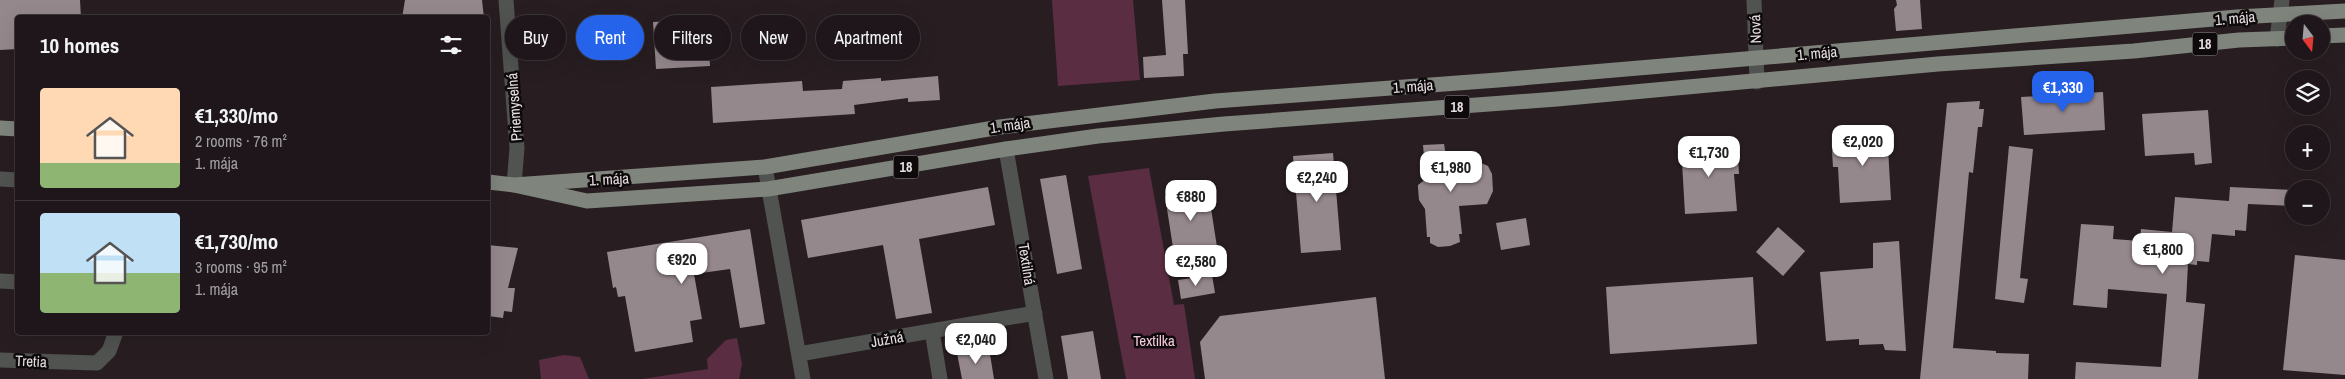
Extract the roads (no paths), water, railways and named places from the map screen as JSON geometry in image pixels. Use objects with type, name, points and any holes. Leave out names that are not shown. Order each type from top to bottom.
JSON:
[{"type":"main road","name":"1. mája","points":[[490,182],[514,184],[765,167],[901,142],[1070,117],[1215,101],[1756,58],[2281,7],[2345,11]]},
{"type":"main road","points":[[2330,36],[2345,35]]},
{"type":"main road","name":"1. mája","points":[[514,184],[587,201],[768,189],[1098,136],[1224,124],[1757,82],[1938,64],[2134,51],[2239,40],[2285,38]]},
{"type":"main road","points":[[0,128],[15,130]]},
{"type":"street","name":"Priemyselná","points":[[506,0],[517,148],[514,184]]},
{"type":"street","name":"Nová","points":[[1754,0],[1757,82]]},
{"type":"street","points":[[2277,38],[2281,7]]},
{"type":"street","name":"Textilná","points":[[1006,150],[1046,379]]},
{"type":"street","points":[[765,167],[803,379]]},
{"type":"street","points":[[0,179],[15,180]]},
{"type":"street","points":[[0,281],[15,282]]},
{"type":"street","name":"Južná","points":[[799,354],[1035,313]]},
{"type":"street","points":[[932,331],[940,379]]},
{"type":"street","name":"Tretia","points":[[0,360],[63,363],[96,362],[109,351],[115,335]]},
{"type":"park label","name":"Textilka","points":[[1154,340]]}]
